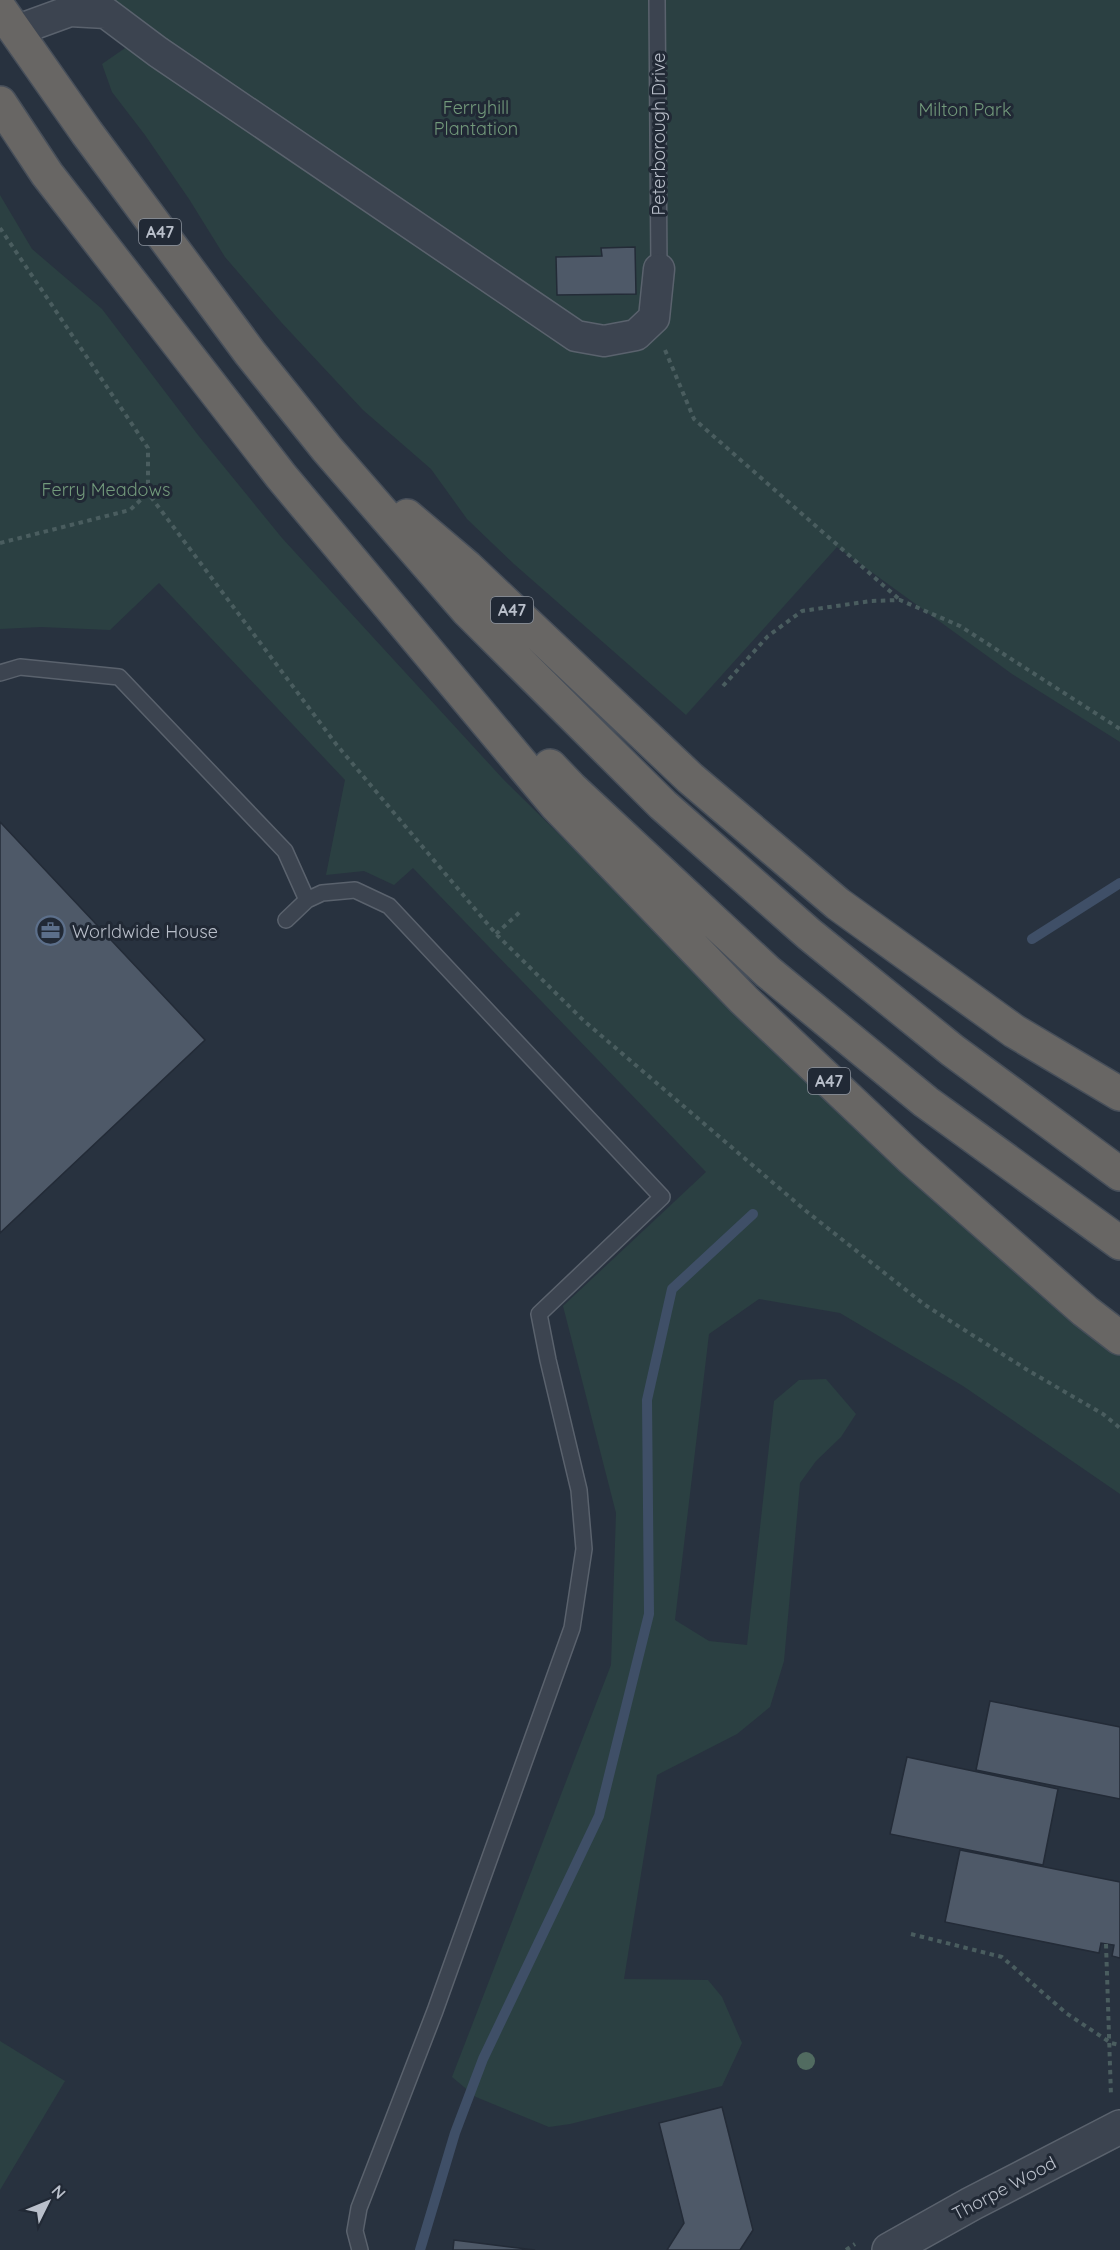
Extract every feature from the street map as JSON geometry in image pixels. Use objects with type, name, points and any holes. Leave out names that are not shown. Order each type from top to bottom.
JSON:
[{"type":"highway","name":"A47","points":[[8,20],[87,133],[235,333],[327,449],[467,610],[663,805],[808,933],[952,1050],[1120,1174]]},
{"type":"highway","name":"A47","points":[[0,103],[47,174],[281,476],[556,805],[744,1000],[910,1157],[1085,1311],[1120,1338]]},
{"type":"highway","name":"A47","points":[[327,449],[467,567],[690,778],[838,904],[1014,1031],[1120,1094]]},
{"type":"highway","name":"A47","points":[[281,476],[571,788],[768,972],[926,1102],[1120,1243]]},
{"type":"street","points":[[8,20],[70,11],[106,13],[168,59],[576,336],[604,341],[636,335],[654,318],[658,269]]},
{"type":"street","name":"Thorpe Wood","points":[[889,2250],[1116,2127]]},
{"type":"lane","name":"Peterborough Drive","points":[[657,0],[658,269]]},
{"type":"lane","points":[[0,673],[20,667],[119,677],[285,851],[307,900]]},
{"type":"lane","points":[[286,920],[307,900],[322,893],[355,890],[389,906],[662,1197],[539,1314],[579,1490],[584,1549],[572,1628],[435,2011],[359,2208],[355,2231],[360,2250]]},
{"type":"path","points":[[0,228],[148,448],[148,493],[336,744],[496,934],[583,1020],[806,1211],[888,1276],[925,1305],[1029,1371],[1103,1414],[1120,1428]]},
{"type":"path","points":[[654,318],[675,377],[694,418],[900,600],[960,626],[1120,729]]},
{"type":"path","points":[[0,543],[130,510],[148,493]]},
{"type":"path","points":[[723,686],[768,636],[802,611],[871,601],[900,600]]},
{"type":"path","points":[[496,934],[522,910]]},
{"type":"path","points":[[911,1934],[1002,1957],[1066,2013],[1111,2043],[1120,2045]]},
{"type":"path","points":[[1106,1944],[1116,2127]]},
{"type":"green space","points":[[114,0],[1120,0],[1120,742],[1012,674],[837,547],[686,715],[514,564],[467,519],[431,469],[363,410],[281,322],[225,257],[189,199],[112,92],[102,64],[128,46],[134,16]]},
{"type":"green space","name":"Ferry Meadows","points":[[0,195],[32,249],[102,309],[198,435],[282,538],[503,779],[815,1086],[1120,1354],[1120,1494],[963,1386],[840,1313],[759,1299],[709,1334],[675,1620],[709,1641],[747,1645],[774,1401],[799,1380],[826,1379],[856,1414],[841,1437],[816,1461],[800,1483],[784,1661],[770,1707],[737,1734],[657,1775],[624,1979],[708,1980],[722,1997],[742,2043],[722,2086],[570,2124],[549,2127],[476,2097],[452,2077],[611,1665],[616,1513],[563,1306],[706,1172],[413,868],[394,885],[364,871],[326,875],[345,780],[159,583],[110,630],[41,627],[0,629]]},
{"type":"green space","points":[[0,2041],[65,2081],[0,2190]]},
{"type":"building","points":[[635,247],[636,294],[557,295],[556,257],[602,256],[601,248]]},
{"type":"building","name":"Worldwide House","points":[[0,822],[205,1040],[0,1233]]},
{"type":"building","points":[[990,1701],[1120,1727],[1120,1799],[976,1770]]},
{"type":"building","points":[[907,1757],[1058,1789],[1043,1865],[890,1834]]},
{"type":"building","points":[[960,1850],[1120,1882],[1120,1958],[1112,1956],[1114,1945],[1101,1943],[1099,1953],[945,1922]]},
{"type":"building","points":[[722,2107],[753,2230],[740,2250],[667,2250],[684,2223],[659,2123]]},
{"type":"building","points":[[454,2240],[535,2250],[453,2250]]},
{"type":"waterway","points":[[1032,939],[1120,883]]},
{"type":"waterway","points":[[420,2250],[455,2133],[483,2059],[599,1816],[649,1614],[647,1400],[672,1289],[753,1214]]},
{"type":"place","name":"Worldwide House","points":[[51,931]]},
{"type":"park label","name":"Milton Park","points":[[965,109]]},
{"type":"park label","name":"Ferryhill Plantation","points":[[476,117]]}]
